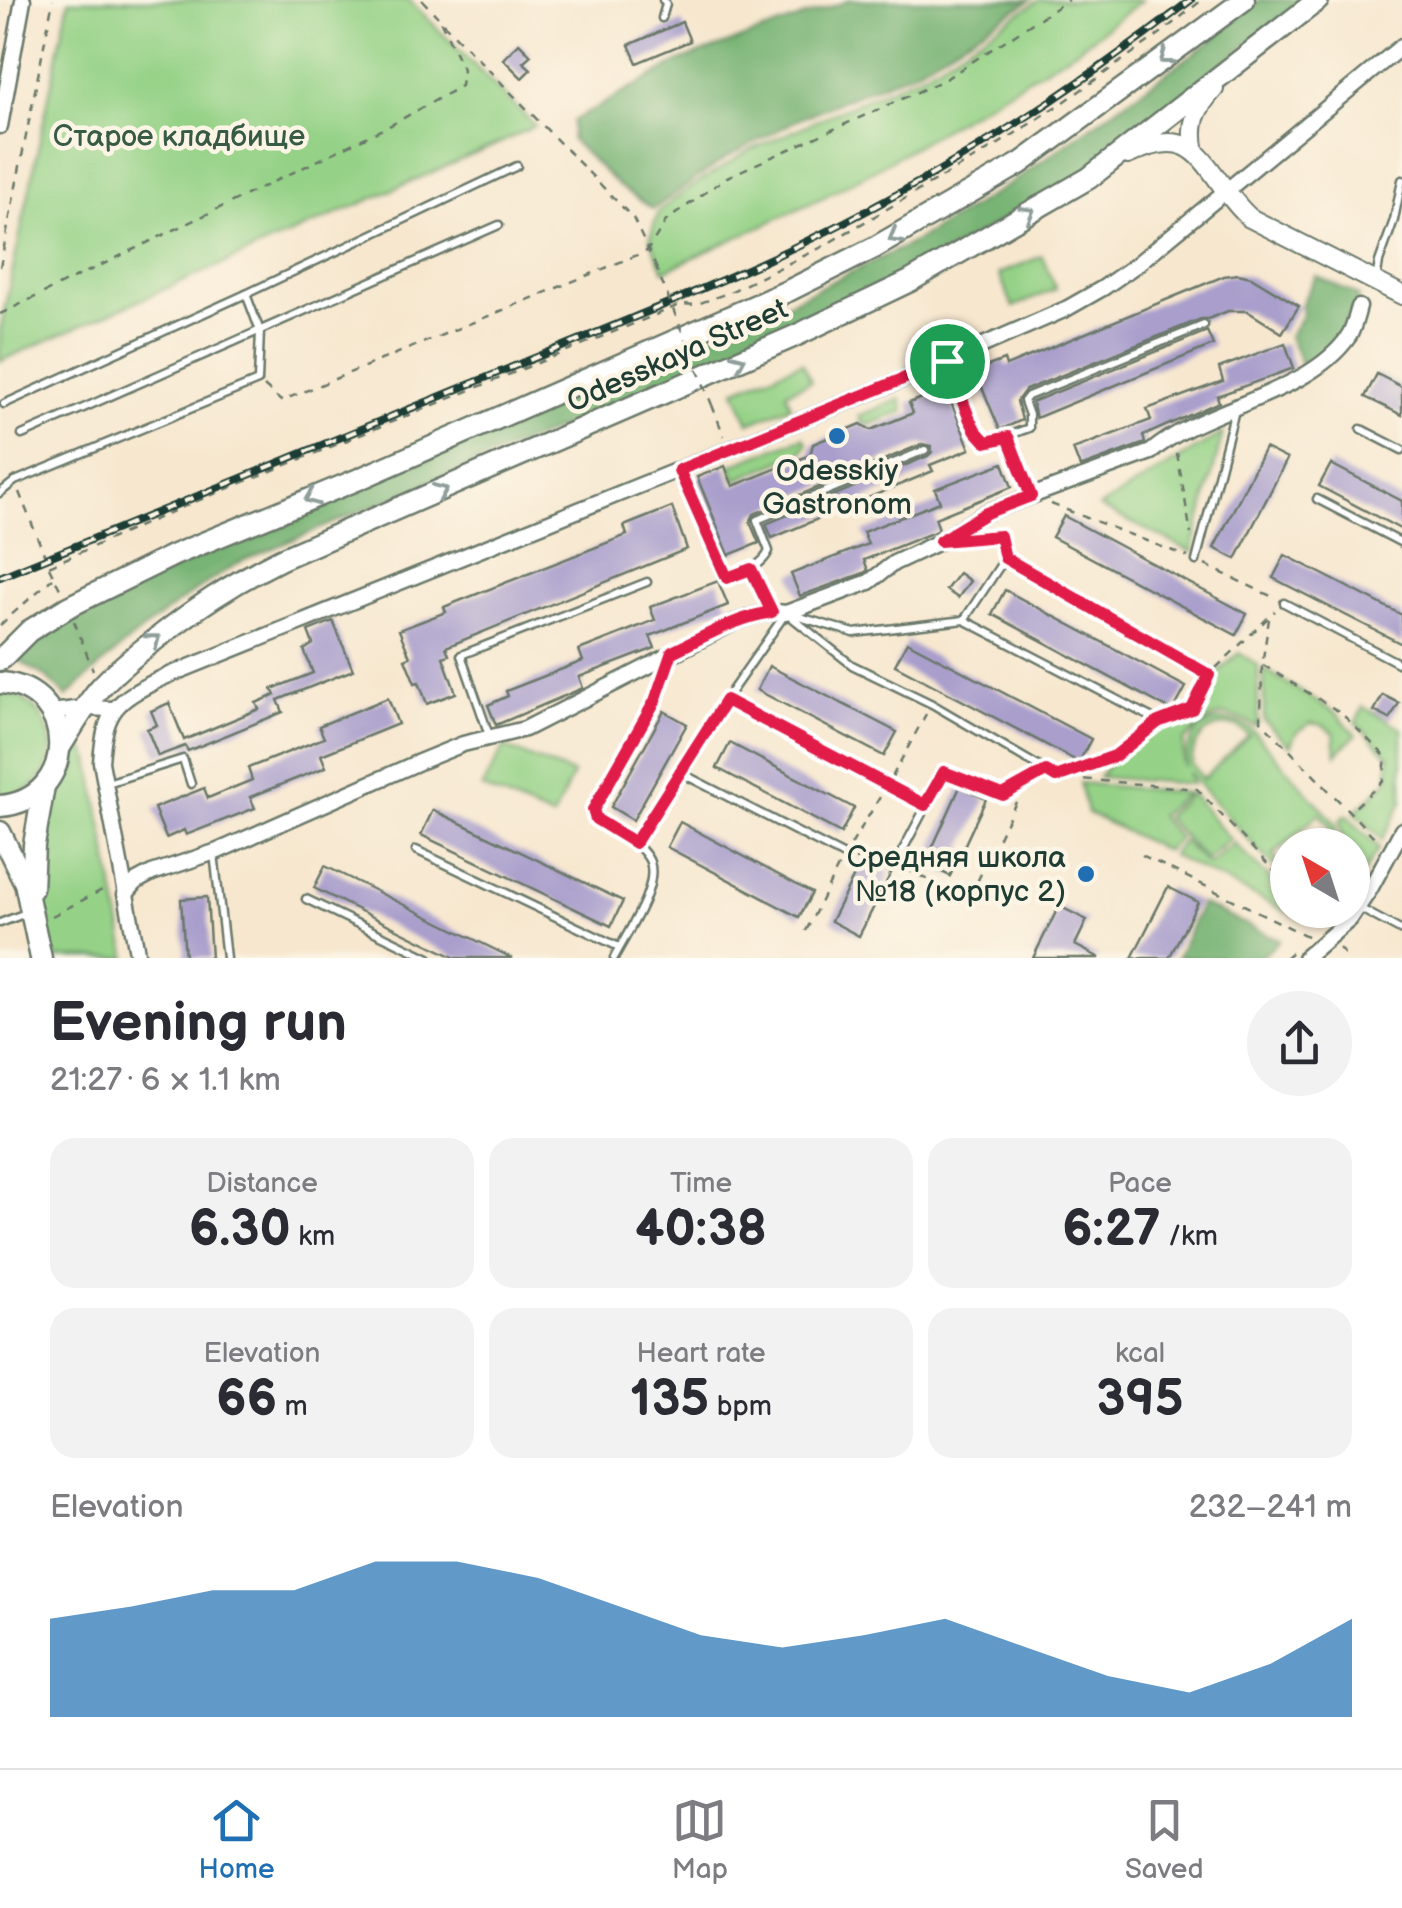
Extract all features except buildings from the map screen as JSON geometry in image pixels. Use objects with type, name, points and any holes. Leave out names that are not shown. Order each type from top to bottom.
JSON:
[{"type":"main road","name":"Odesskaya Street","points":[[0,660],[29,632],[68,607],[174,555],[724,320],[874,248],[1020,163],[1244,0]]},
{"type":"main road","name":"Odesskaya Street","points":[[42,913],[34,845],[44,786],[55,768],[60,747],[100,688],[203,602],[281,559],[795,336],[910,280],[1088,178],[1318,0]]},
{"type":"main road","points":[[0,683],[24,688],[39,698],[51,712],[60,747]]},
{"type":"main road","points":[[0,806],[20,802],[44,786]]},
{"type":"main road","points":[[0,832],[42,913],[41,958]]},
{"type":"street","points":[[0,126],[23,0]]},
{"type":"street","points":[[138,958],[100,762],[102,738],[113,709],[134,692],[926,370],[1066,309],[1136,265],[1402,46]]},
{"type":"street","points":[[1196,152],[1192,126],[1198,108],[1244,57]]},
{"type":"street","points":[[1088,178],[1132,153],[1159,142],[1176,142],[1196,152],[1250,218],[1402,295]]},
{"type":"street","points":[[125,895],[152,872],[214,852],[419,762],[490,736],[525,729],[735,622],[779,612],[869,582],[894,563],[986,513],[1151,452],[1174,434],[1235,409],[1320,366],[1351,333],[1359,308]]},
{"type":"street","points":[[51,712],[113,709]]},
{"type":"street","points":[[1370,887],[1402,830]]},
{"type":"street","points":[[1305,958],[1339,928]]},
{"type":"lane","points":[[662,18],[666,4],[663,0]]},
{"type":"lane","points":[[4,404],[517,166]]},
{"type":"lane","points":[[1376,282],[1402,180]]},
{"type":"lane","points":[[22,436],[499,226]]},
{"type":"lane","points":[[0,494],[15,482],[258,381],[260,331],[246,294]]},
{"type":"lane","points":[[947,361],[976,431],[986,442],[1029,428],[1030,414],[1024,402],[1028,396],[1204,325]]},
{"type":"lane","points":[[926,370],[933,386]]},
{"type":"lane","points":[[1196,560],[1235,409]]},
{"type":"lane","points":[[1361,429],[1402,450]]},
{"type":"lane","points":[[679,470],[727,578],[766,559],[769,551],[757,520],[925,450]]},
{"type":"lane","points":[[1317,498],[1402,544]]},
{"type":"lane","points":[[940,541],[1000,536],[1005,558],[964,620]]},
{"type":"lane","points":[[1005,558],[1209,675]]},
{"type":"lane","points":[[751,569],[779,612],[852,665],[932,704],[1056,777]]},
{"type":"lane","points":[[490,736],[461,656],[647,582]]},
{"type":"lane","points":[[1284,602],[1402,665]]},
{"type":"lane","points":[[779,612],[854,633],[964,620],[1158,722]]},
{"type":"lane","points":[[635,843],[779,612]]},
{"type":"lane","points":[[614,958],[649,890],[650,863],[635,843],[596,819],[593,810],[655,701],[672,652]]},
{"type":"lane","points":[[726,700],[925,805]]},
{"type":"lane","points":[[103,784],[183,759],[191,784]]},
{"type":"lane","points":[[679,772],[844,856]]},
{"type":"lane","points":[[896,864],[944,772]]},
{"type":"lane","points":[[416,850],[619,948]]},
{"type":"lane","points":[[214,852],[226,958]]},
{"type":"lane","points":[[306,899],[430,958]]},
{"type":"lane","points":[[0,923],[42,913]]},
{"type":"lane","points":[[1370,914],[1402,931]]},
{"type":"path","points":[[0,267],[53,0]]},
{"type":"path","points":[[422,0],[633,218],[728,450]]},
{"type":"path","points":[[258,381],[281,400],[647,251],[666,221],[728,177],[944,80],[1068,0]]},
{"type":"path","points":[[48,566],[190,504],[682,304],[695,305],[778,270],[997,145],[1093,82],[1202,0]]},
{"type":"path","points":[[0,314],[374,133],[460,86],[463,69],[440,20]]},
{"type":"path","points":[[1008,437],[1031,496],[1196,560]]},
{"type":"path","points":[[15,482],[100,688]]},
{"type":"path","points":[[0,624],[54,577]]},
{"type":"path","points":[[1056,777],[1115,756],[1158,722],[1192,709],[1209,675],[1284,602]]},
{"type":"path","points":[[1270,616],[1262,665],[1261,721],[1384,847]]},
{"type":"path","points":[[1262,665],[1341,713],[1386,757],[1383,781],[1350,812]]},
{"type":"path","points":[[806,931],[826,887],[932,704]]},
{"type":"path","points":[[1003,795],[1046,771]]},
{"type":"path","points":[[854,859],[869,855],[954,892],[976,884],[1017,800],[944,772]]},
{"type":"path","points":[[1056,777],[1197,789],[1270,867]]},
{"type":"path","points":[[1142,855],[1270,917]]},
{"type":"path","points":[[42,913],[111,885]]},
{"type":"path","points":[[1293,928],[1308,938],[1322,928]]},
{"type":"green space","name":"Старое кладбище","points":[[69,0],[409,0],[535,126],[0,361],[0,331]]},
{"type":"green space","points":[[850,0],[1031,0],[914,71],[803,117],[726,158],[653,209],[620,187],[571,140],[573,121],[680,61]]},
{"type":"green space","points":[[1040,0],[1142,0],[1076,50],[876,169],[664,271],[650,239],[654,224],[660,210],[687,190],[748,151],[924,73]]},
{"type":"green space","points":[[1259,0],[1303,0],[1082,175],[911,273],[689,374],[242,561],[151,624],[67,697],[46,677],[16,659],[32,638],[163,574],[379,474],[576,395],[781,306],[914,242],[1008,185],[1214,39]]},
{"type":"green space","points":[[1042,256],[1056,289],[1013,307],[999,274]]},
{"type":"green space","points":[[1316,276],[1359,296],[1331,347],[1303,369],[1289,336],[1302,316],[1302,303]]},
{"type":"green space","points":[[802,362],[811,381],[786,392],[791,406],[749,423],[735,390]]},
{"type":"green space","points":[[901,399],[904,411],[869,425],[861,422],[859,416]]},
{"type":"green space","points":[[1223,433],[1192,552],[1099,507]]},
{"type":"green space","points":[[804,437],[807,444],[802,452],[736,480],[731,465]]},
{"type":"green space","points":[[1239,653],[1258,665],[1258,723],[1255,726],[1224,716],[1209,720],[1184,741],[1183,761],[1186,767],[1191,742],[1205,726],[1226,720],[1238,723],[1251,729],[1336,828],[1330,828],[1319,814],[1303,828],[1270,828],[1270,863],[1188,772],[1192,784],[1099,777],[1114,759],[1159,726],[1192,714],[1211,678]],"holes":[[[1229,725],[1249,735],[1203,779],[1192,764],[1197,742],[1213,728]]]},
{"type":"green space","points":[[1264,669],[1337,714],[1356,735],[1336,754],[1334,734],[1323,725],[1310,723],[1296,733],[1290,746],[1264,721]]},
{"type":"green space","points":[[0,693],[30,704],[41,716],[51,745],[49,761],[30,788],[0,799]]},
{"type":"green space","points":[[1363,707],[1402,728],[1402,802],[1382,840],[1355,812],[1388,780],[1389,756],[1356,723]]},
{"type":"green space","points":[[83,747],[90,760],[127,958],[52,958],[42,895],[45,838],[63,773]]},
{"type":"green space","points":[[504,747],[573,774],[553,818],[482,788]]},
{"type":"green space","points":[[1080,783],[1187,793],[1159,816],[1179,838],[1166,851],[1087,813]]},
{"type":"green space","points":[[1191,793],[1230,839],[1206,860],[1165,817]]},
{"type":"green space","points":[[1346,815],[1359,828],[1341,828],[1340,820]]},
{"type":"green space","points":[[1370,839],[1379,848],[1370,863]]},
{"type":"green space","points":[[1183,841],[1208,865],[1234,843],[1270,879],[1270,903],[1171,855]]},
{"type":"green space","points":[[1201,904],[1280,940],[1260,958],[1177,958]]},
{"type":"railway","points":[[0,577],[656,309],[823,233],[986,142],[1091,74],[1191,0]]},
{"type":"place","name":"Odesskiy Gastronom","points":[[837,436]]},
{"type":"place","name":"Средняя школа №18 (корпус 2)","points":[[1086,874]]},
{"type":"route","points":[[947,361],[976,431],[986,442],[1008,437],[1031,496],[986,513],[940,541],[1000,536],[1005,558],[1209,675],[1192,709],[1158,722],[1115,756],[1056,777],[1046,771],[1003,795],[944,772],[925,805],[726,700],[635,843],[596,819],[593,810],[655,701],[672,652],[735,622],[772,612],[751,569],[727,578],[679,470],[947,361]]}]
